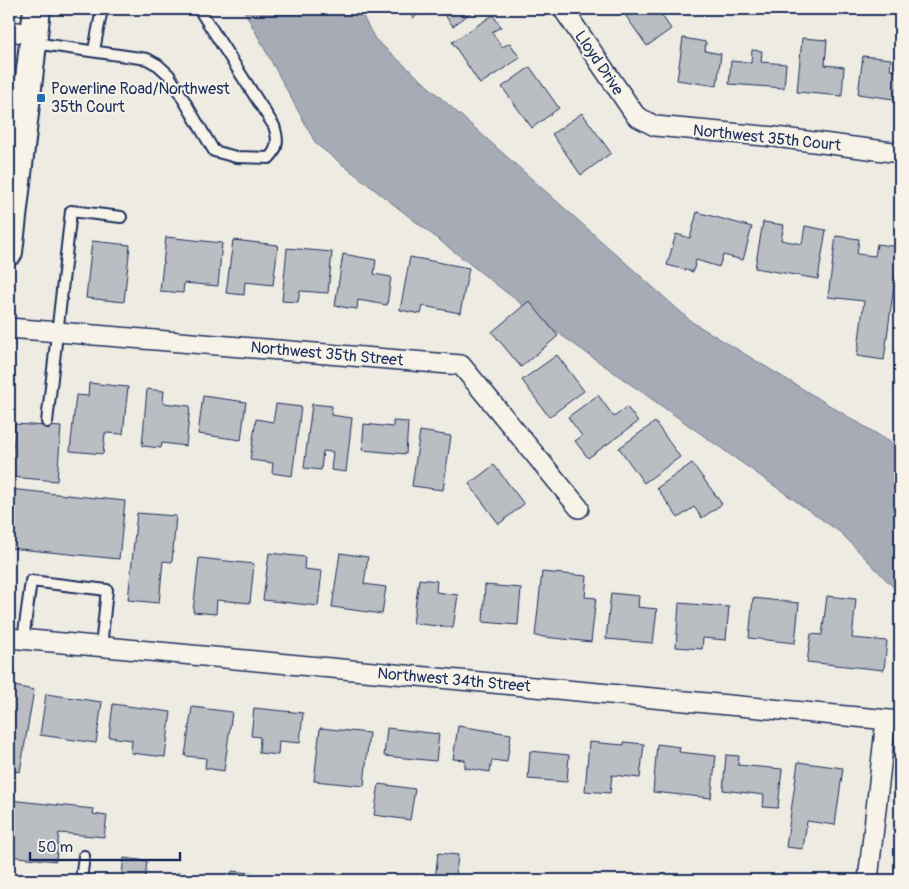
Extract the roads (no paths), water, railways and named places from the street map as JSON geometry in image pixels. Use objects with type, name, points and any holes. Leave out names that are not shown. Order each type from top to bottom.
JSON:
[{"type":"main road","points":[[9,252],[35,28]]},
{"type":"street","name":"Lloyd Drive","points":[[563,9],[636,116]]},
{"type":"street","points":[[9,31],[35,28]]},
{"type":"street","name":"Northwest 35th Court","points":[[636,116],[654,126],[775,137],[900,153]]},
{"type":"street","name":"Northwest 35th Street","points":[[9,328],[461,365],[579,508]]},
{"type":"street","name":"Northwest 34th Street","points":[[16,639],[893,720]]},
{"type":"street","points":[[868,880],[893,720]]},
{"type":"lane","points":[[94,50],[102,9]]},
{"type":"lane","points":[[35,28],[94,50],[132,56],[158,65],[169,75],[214,150],[236,157],[269,158],[274,153],[278,138],[274,126],[199,9]]},
{"type":"lane","points":[[47,422],[71,211],[121,216]]},
{"type":"lane","points":[[16,639],[31,581],[108,590],[101,647]]},
{"type":"lane","points":[[81,880],[84,856]]},
{"type":"place","name":"Powerline Road/Northwest 35th Court","points":[[41,98]]}]
